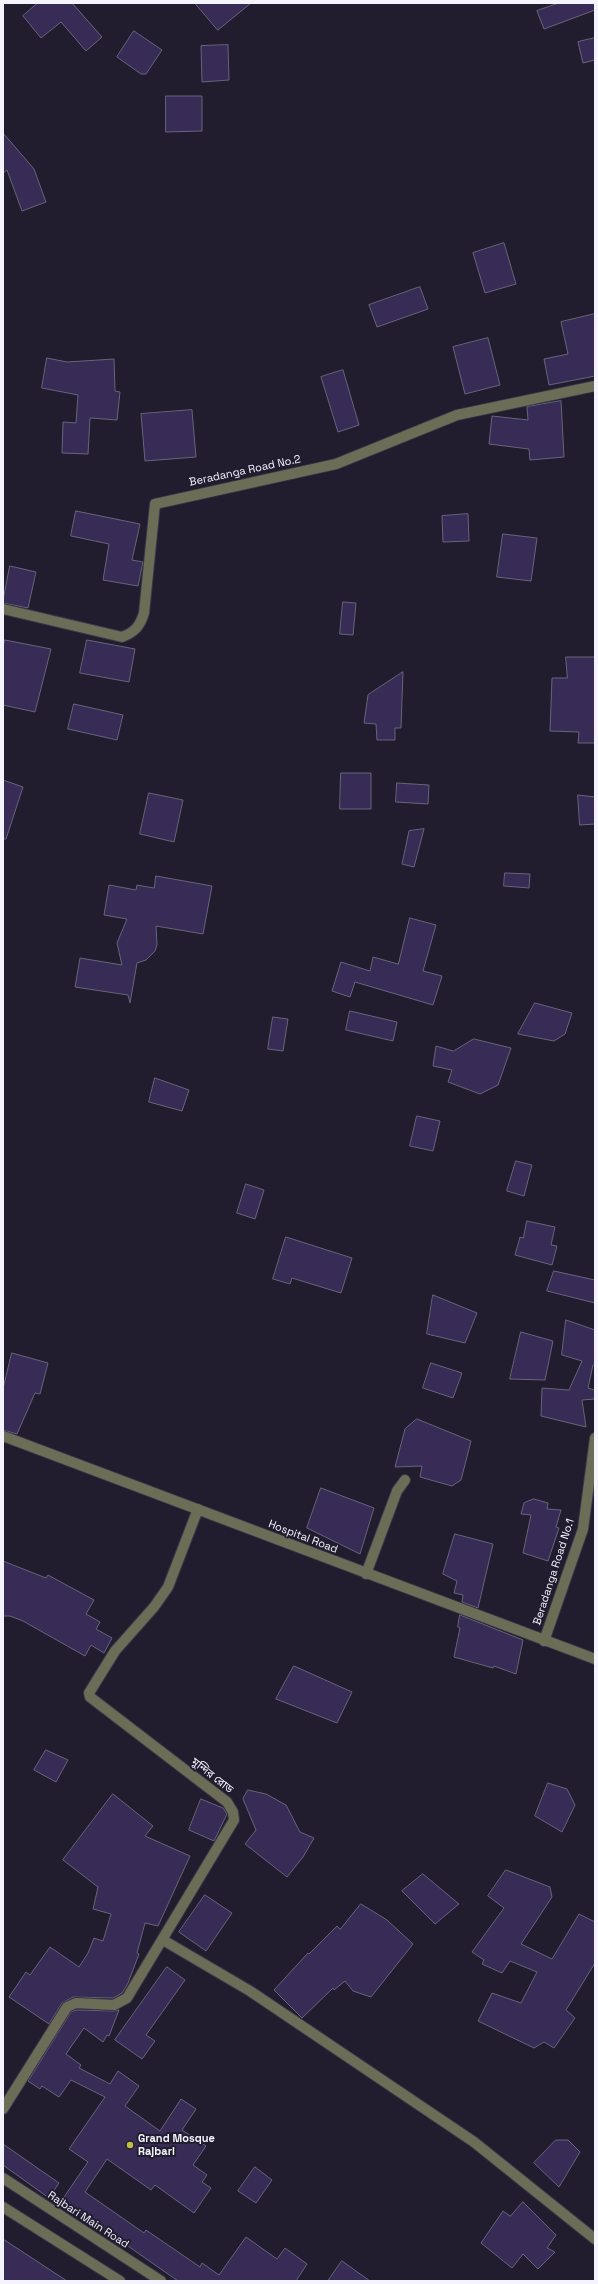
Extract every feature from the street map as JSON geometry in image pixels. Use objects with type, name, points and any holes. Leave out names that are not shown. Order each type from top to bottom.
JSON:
[{"type":"street","name":"Beradanga Road No.2","points":[[3,609],[122,637],[131,633],[141,623],[144,613],[155,504],[336,464],[457,415],[595,386]]},
{"type":"street","name":"Hospital Road","points":[[3,1436],[595,1659]]},
{"type":"street","name":"Beradanga Road No.1","points":[[544,1641],[583,1528],[595,1438]]},
{"type":"street","points":[[366,1574],[397,1491],[405,1480]]},
{"type":"street","name":"মুন্দির রোড","points":[[3,2109],[67,2007],[76,2003],[114,2005],[127,1998],[227,1835],[234,1820],[233,1812],[227,1802],[90,1697],[89,1693],[115,1650],[154,1607],[168,1587],[198,1509]]},
{"type":"street","points":[[163,1940],[250,1991],[474,2142],[595,2239]]},
{"type":"street","name":"Rajbari Main Road","points":[[3,2178],[161,2281]]},
{"type":"street","points":[[3,2207],[120,2281]]},
{"type":"building","points":[[38,3],[72,3],[102,37],[86,51],[61,22],[41,38],[23,16]]},
{"type":"building","points":[[195,3],[251,3],[218,30]]},
{"type":"building","points":[[559,3],[595,3],[595,10],[544,29],[537,11]]},
{"type":"building","points":[[134,31],[162,50],[146,74],[141,74],[117,57]]},
{"type":"building","points":[[595,38],[595,60],[583,63],[578,42]]},
{"type":"building","points":[[228,45],[229,80],[202,82],[201,46]]},
{"type":"building","points":[[166,96],[202,96],[202,131],[166,132]]},
{"type":"building","points":[[3,133],[34,169],[46,202],[22,211],[7,170],[3,173]]},
{"type":"building","points":[[504,243],[516,284],[485,293],[473,253]]},
{"type":"building","points":[[420,287],[428,309],[377,327],[369,305]]},
{"type":"building","points":[[595,314],[595,376],[549,385],[544,359],[568,354],[561,322]]},
{"type":"building","points":[[488,338],[500,385],[465,394],[453,347]]},
{"type":"building","points":[[47,358],[67,362],[114,359],[115,391],[120,392],[117,420],[90,418],[88,454],[62,453],[63,422],[76,423],[78,395],[42,388]]},
{"type":"building","points":[[343,370],[359,425],[338,432],[321,377]]},
{"type":"building","points":[[561,401],[564,457],[530,460],[529,449],[489,444],[492,416],[528,420],[527,407]]},
{"type":"building","points":[[192,410],[196,457],[145,461],[141,414]]},
{"type":"building","points":[[76,511],[140,524],[132,560],[143,562],[138,586],[103,580],[109,544],[71,536]]},
{"type":"building","points":[[468,514],[469,541],[443,542],[442,516]]},
{"type":"building","points":[[503,534],[537,538],[531,581],[497,577]]},
{"type":"building","points":[[10,566],[36,572],[28,608],[3,603]]},
{"type":"building","points":[[343,602],[356,603],[353,635],[340,634]]},
{"type":"building","points":[[5,640],[51,649],[35,712],[3,705],[3,647]]},
{"type":"building","points":[[87,640],[135,649],[129,682],[80,673]]},
{"type":"building","points":[[566,657],[595,657],[595,743],[578,743],[579,732],[550,731],[552,678],[567,678]]},
{"type":"building","points":[[403,672],[401,728],[395,728],[395,740],[377,740],[376,724],[364,723],[368,695]]},
{"type":"building","points":[[74,704],[123,715],[117,740],[68,729]]},
{"type":"building","points":[[341,773],[371,773],[371,809],[340,809]]},
{"type":"building","points":[[3,780],[23,787],[6,839],[3,839]]},
{"type":"building","points":[[397,783],[429,785],[428,804],[396,802]]},
{"type":"building","points":[[149,793],[183,800],[174,842],[140,834]]},
{"type":"building","points":[[578,795],[595,797],[595,824],[580,825]]},
{"type":"building","points":[[424,829],[414,867],[402,864],[409,831]]},
{"type":"building","points":[[505,873],[530,874],[529,888],[504,886]]},
{"type":"building","points":[[156,876],[212,886],[203,934],[156,926],[157,945],[155,951],[146,960],[137,963],[130,1003],[128,995],[75,987],[80,958],[122,965],[117,943],[127,919],[104,915],[109,885],[136,890],[137,885],[154,888]]},
{"type":"building","points":[[410,918],[436,925],[423,971],[442,976],[433,1005],[355,982],[350,997],[332,991],[341,962],[370,971],[373,957],[398,964]]},
{"type":"building","points":[[535,1003],[572,1013],[565,1034],[554,1041],[518,1034]]},
{"type":"building","points":[[350,1011],[397,1022],[393,1041],[346,1030]]},
{"type":"building","points":[[273,1017],[288,1019],[283,1051],[268,1049]]},
{"type":"building","points":[[474,1039],[511,1048],[498,1085],[480,1094],[448,1082],[452,1070],[433,1066],[436,1046],[453,1051]]},
{"type":"building","points":[[155,1078],[189,1090],[182,1111],[149,1102]]},
{"type":"building","points":[[417,1116],[440,1121],[433,1151],[410,1146]]},
{"type":"building","points":[[516,1161],[532,1165],[524,1196],[507,1191]]},
{"type":"building","points":[[246,1184],[264,1190],[255,1219],[237,1213]]},
{"type":"building","points":[[527,1221],[555,1227],[551,1245],[557,1246],[552,1265],[515,1255],[520,1237],[523,1238]]},
{"type":"building","points":[[286,1237],[352,1258],[341,1293],[292,1278],[290,1284],[273,1279]]},
{"type":"building","points":[[554,1271],[595,1280],[595,1303],[547,1291]]},
{"type":"building","points":[[433,1295],[477,1313],[465,1343],[427,1334]]},
{"type":"building","points":[[566,1320],[595,1330],[595,1365],[593,1365],[588,1388],[595,1390],[595,1399],[582,1400],[586,1427],[541,1416],[542,1388],[569,1390],[582,1361],[562,1355]]},
{"type":"building","points":[[521,1332],[553,1341],[545,1380],[510,1379]]},
{"type":"building","points":[[12,1353],[48,1363],[40,1394],[35,1393],[17,1434],[3,1430],[3,1389]]},
{"type":"building","points":[[431,1363],[462,1373],[453,1398],[423,1388]]},
{"type":"building","points":[[417,1419],[471,1441],[461,1480],[452,1486],[420,1477],[422,1466],[395,1467],[405,1429]]},
{"type":"building","points":[[321,1488],[374,1508],[360,1554],[307,1528]]},
{"type":"building","points":[[534,1499],[548,1503],[547,1509],[561,1510],[556,1527],[559,1528],[548,1561],[523,1553],[531,1515],[521,1514],[524,1503]]},
{"type":"building","points":[[455,1534],[493,1544],[478,1608],[462,1602],[463,1595],[454,1593],[457,1581],[443,1574]]},
{"type":"building","points":[[3,1561],[46,1578],[48,1575],[94,1600],[86,1614],[100,1622],[96,1629],[112,1638],[104,1653],[91,1645],[85,1656],[23,1621],[10,1616],[3,1616]]},
{"type":"building","points":[[460,1615],[523,1640],[516,1674],[494,1666],[493,1668],[454,1657],[460,1628],[458,1627]]},
{"type":"building","points":[[294,1666],[352,1692],[337,1723],[276,1699]]},
{"type":"building","points":[[46,1750],[68,1760],[56,1782],[34,1770]]},
{"type":"building","points":[[548,1783],[567,1789],[575,1805],[562,1832],[535,1816]]},
{"type":"building","points":[[248,1790],[266,1794],[286,1805],[300,1832],[314,1838],[303,1857],[287,1877],[245,1844],[256,1830],[243,1799]]},
{"type":"building","points":[[113,1794],[153,1826],[145,1836],[190,1856],[158,1926],[145,1923],[137,1953],[139,1954],[128,1983],[122,1993],[113,1998],[73,1997],[62,2003],[49,2024],[9,1997],[26,1972],[30,1975],[50,1947],[79,1967],[88,1953],[94,1938],[103,1941],[111,1914],[93,1909],[98,1887],[63,1860]]},
{"type":"building","points":[[201,1799],[223,1808],[227,1814],[214,1841],[189,1830]]},
{"type":"building","points":[[506,1870],[550,1887],[552,1897],[521,1944],[552,1959],[579,1914],[595,1922],[595,1963],[566,2010],[575,2018],[554,2048],[544,2042],[534,2048],[478,2021],[492,1993],[521,2003],[537,1972],[510,1961],[502,1973],[482,1964],[484,1960],[472,1952],[504,1908],[488,1896]]},
{"type":"building","points":[[423,1874],[459,1904],[435,1924],[402,1891]]},
{"type":"building","points":[[205,1895],[232,1913],[206,1951],[179,1932]]},
{"type":"building","points":[[361,1904],[387,1920],[413,1944],[371,1997],[353,1991],[345,1981],[334,1990],[333,1988],[302,2018],[274,1990],[308,1953],[309,1954],[337,1926],[340,1929]]},
{"type":"building","points":[[167,1967],[185,1980],[146,2035],[155,2041],[142,2059],[115,2040]]},
{"type":"building","points":[[77,2010],[119,2010],[109,2036],[107,2035],[103,2042],[84,2028],[66,2054],[81,2065],[79,2068],[110,2084],[118,2071],[139,2086],[125,2106],[160,2131],[181,2099],[196,2109],[182,2130],[206,2146],[193,2165],[207,2175],[202,2182],[211,2188],[194,2213],[155,2185],[151,2190],[107,2159],[85,2192],[144,2233],[146,2230],[200,2267],[202,2263],[219,2275],[246,2237],[277,2259],[285,2248],[307,2264],[296,2281],[178,2281],[62,2200],[88,2162],[69,2149],[105,2097],[71,2080],[59,2097],[42,2086],[40,2089],[28,2081],[71,2012]]},
{"type":"building","points":[[556,2140],[568,2140],[580,2152],[559,2187],[534,2163]]},
{"type":"building","points":[[3,2144],[59,2183],[49,2198],[3,2165]]},
{"type":"building","points":[[255,2167],[272,2180],[256,2203],[238,2191]]},
{"type":"building","points":[[523,2202],[556,2235],[547,2248],[555,2252],[538,2269],[523,2254],[512,2268],[481,2243],[503,2211],[510,2216]]},
{"type":"building","points":[[3,2239],[67,2281],[3,2281]]},
{"type":"building","points":[[342,2261],[370,2281],[328,2281]]},
{"type":"place","name":"Grand Mosque Rajbari","points":[[130,2145]]}]
